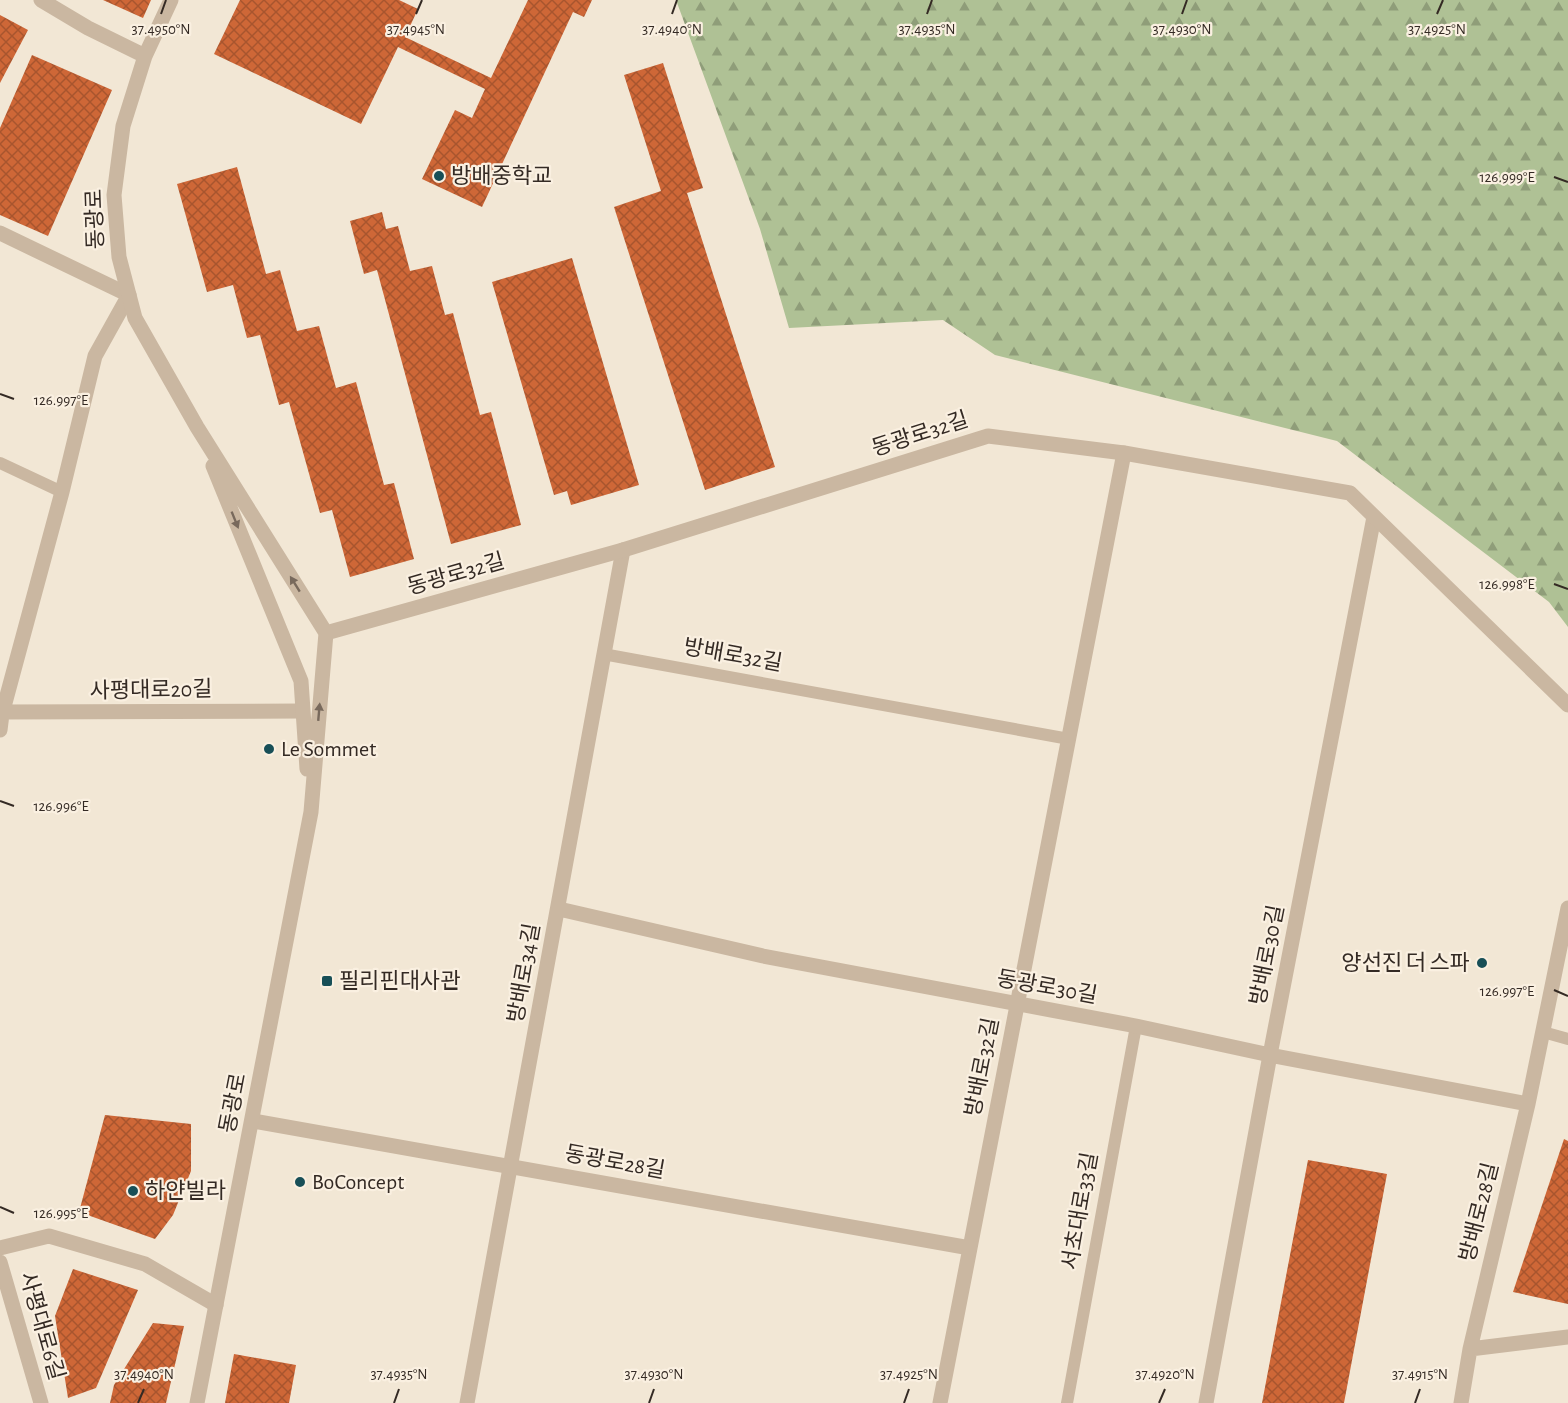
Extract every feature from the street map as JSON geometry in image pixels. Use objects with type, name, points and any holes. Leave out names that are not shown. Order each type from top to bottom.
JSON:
[{"type":"street","points":[[41,0],[88,28],[145,56]]},
{"type":"street","name":"동광로","points":[[171,0],[145,56],[123,126],[114,195],[119,257],[135,318],[197,427],[326,633],[311,812],[197,1403]]},
{"type":"street","points":[[0,233],[129,295],[95,356],[62,492],[1,713],[0,730]]},
{"type":"street","name":"동광로","points":[[197,427],[301,681],[311,812]]},
{"type":"street","name":"동광로32길","points":[[326,633],[623,550],[988,436],[1124,453],[1350,493],[1568,705]]},
{"type":"street","name":"방배로32길","points":[[940,1403],[1124,453]]},
{"type":"street","name":"방배로30길","points":[[1206,1403],[1270,1055],[1374,517]]},
{"type":"street","name":"방배로34길","points":[[467,1403],[623,550]]},
{"type":"street","name":"사평대로20길","points":[[1,713],[302,711]]},
{"type":"street","name":"방배로28길","points":[[1461,1403],[1470,1348],[1528,1104],[1568,908]]},
{"type":"street","name":"동광로30길","points":[[559,909],[763,956],[1136,1026],[1270,1055],[1528,1104]]},
{"type":"street","name":"동광로28길","points":[[253,1121],[970,1248]]},
{"type":"street","points":[[0,1248],[49,1236],[145,1264],[216,1305]]},
{"type":"street","name":"사평대로6길","points":[[0,1262],[41,1403]]},
{"type":"street","points":[[1470,1348],[1568,1336]]},
{"type":"lane","points":[[0,463],[62,492]]},
{"type":"lane","name":"방배로32길","points":[[603,654],[1069,739]]},
{"type":"lane","name":"서초대로33길","points":[[1067,1403],[1136,1026]]},
{"type":"lane","points":[[1543,1032],[1568,1039]]},
{"type":"green space","points":[[676,0],[1568,0],[1568,627],[1549,602],[1337,441],[995,355],[943,320],[789,328],[760,229]]},
{"type":"building","points":[[103,0],[151,0],[143,18]]},
{"type":"building","points":[[240,0],[399,0],[418,9],[405,37],[491,78],[528,0],[592,0],[584,17],[573,12],[482,207],[422,179],[455,110],[472,118],[485,89],[398,47],[361,124],[214,54]]},
{"type":"building","points":[[0,15],[28,30],[0,83]]},
{"type":"building","points":[[32,55],[112,90],[48,236],[0,215],[0,128]]},
{"type":"building","points":[[663,63],[703,188],[687,193],[775,467],[705,490],[614,207],[661,191],[624,75]]},
{"type":"building","points":[[237,167],[266,274],[280,270],[297,331],[319,326],[336,388],[356,382],[384,485],[394,483],[414,559],[350,577],[332,510],[320,513],[289,402],[279,405],[260,335],[247,338],[233,285],[207,292],[177,184]]},
{"type":"building","points":[[382,212],[386,229],[398,226],[410,271],[432,266],[445,315],[453,313],[480,415],[491,412],[521,525],[451,544],[377,270],[364,274],[350,221]]},
{"type":"building","points":[[572,258],[639,485],[571,505],[567,491],[554,495],[492,282]]},
{"type":"building","name":"하얀빌라","points":[[105,1115],[191,1124],[191,1171],[173,1215],[155,1239],[79,1212]]},
{"type":"building","points":[[1564,1139],[1568,1141],[1568,1304],[1513,1292]]},
{"type":"building","points":[[1308,1160],[1387,1174],[1344,1403],[1262,1403]]},
{"type":"building","points":[[73,1269],[138,1290],[96,1388],[68,1398],[55,1316]]},
{"type":"building","points":[[153,1323],[184,1326],[166,1403],[110,1403],[114,1385]]},
{"type":"building","points":[[234,1354],[296,1365],[289,1403],[225,1403]]},
{"type":"place","name":"방배중학교","points":[[439,176]]},
{"type":"place","name":"Le Sommet","points":[[269,749]]},
{"type":"place","name":"양선진 더 스파","points":[[1482,963]]},
{"type":"place","name":"필리핀대사관","points":[[327,981]]},
{"type":"place","name":"BoConcept","points":[[300,1182]]},
{"type":"place","name":"하얀빌라","points":[[133,1191]]}]
